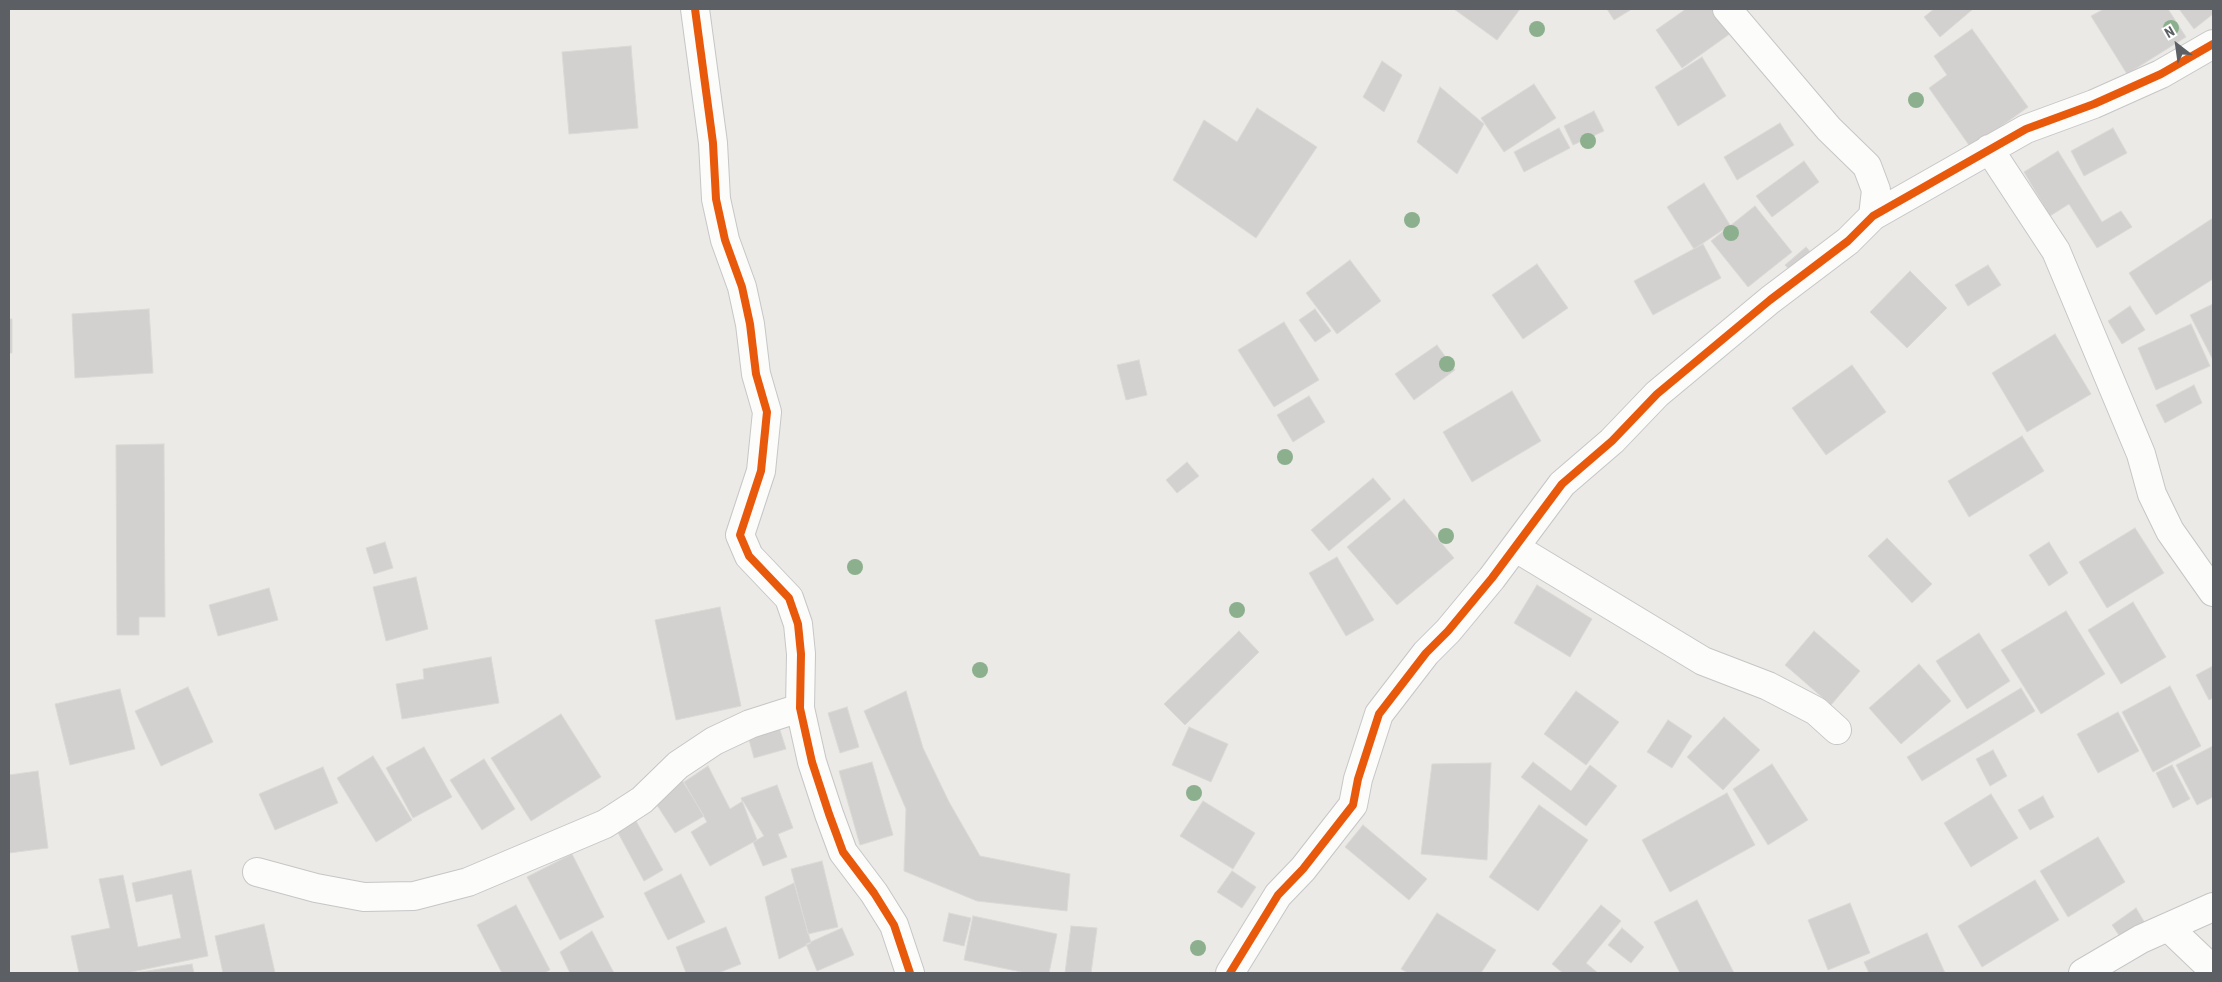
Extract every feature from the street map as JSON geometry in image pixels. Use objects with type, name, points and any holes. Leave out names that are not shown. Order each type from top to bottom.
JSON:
[{"type":"street","points":[[695,9],[714,143],[716,199],[725,240],[744,296],[750,324],[756,374],[767,412],[761,470],[740,535],[749,556],[789,598],[798,624],[801,654],[800,708],[812,762],[843,852],[874,894],[894,926],[910,973]]},
{"type":"street","points":[[1727,9],[1829,129],[1867,166],[1876,190],[1873,216]]},
{"type":"street","points":[[1230,973],[1278,895],[1303,869],[1353,805],[1358,779],[1379,714],[1426,653],[1448,631],[1516,548],[1562,484],[1612,441],[1657,394],[1770,300],[1848,241],[1873,216],[2026,129],[2094,104],[2161,74],[2213,44]]},
{"type":"street","points":[[1988,149],[2056,251],[2141,454],[2152,494],[2170,531],[2213,592]]},
{"type":"street","points":[[1516,548],[1703,661],[1768,686],[1816,711],[1836,730]]},
{"type":"street","points":[[257,872],[316,888],[364,897],[414,896],[468,882],[606,824],[642,800],[678,765],[714,741],[750,724],[800,708]]},
{"type":"street","points":[[2083,973],[2141,939],[2213,908]]},
{"type":"street","points":[[2168,927],[2213,970]]},
{"type":"building","points":[[1454,9],[1520,9],[1497,40]]},
{"type":"building","points":[[1607,9],[1632,9],[1614,20]]},
{"type":"building","points":[[1686,9],[1714,9],[1731,33],[1682,68],[1656,30]]},
{"type":"building","points":[[1934,9],[1973,9],[1940,37],[1924,17]]},
{"type":"building","points":[[2104,9],[2168,9],[2186,37],[2127,74],[2091,16]]},
{"type":"building","points":[[2179,9],[2213,9],[2213,14],[2194,29]]},
{"type":"building","points":[[1972,29],[2028,107],[1971,148],[1929,88],[1947,75],[1934,56]]},
{"type":"building","points":[[631,46],[638,128],[569,134],[562,52]]},
{"type":"building","points":[[1702,57],[1726,96],[1678,126],[1655,87]]},
{"type":"building","points":[[1382,61],[1402,75],[1384,112],[1363,97]]},
{"type":"building","points":[[1534,84],[1556,118],[1504,152],[1481,118]]},
{"type":"building","points":[[1440,87],[1484,124],[1457,174],[1417,142]]},
{"type":"building","points":[[1257,108],[1317,147],[1256,238],[1173,180],[1204,120],[1237,142]]},
{"type":"building","points":[[1594,111],[1604,131],[1573,145],[1564,126]]},
{"type":"building","points":[[1780,123],[1794,145],[1737,180],[1724,157]]},
{"type":"building","points":[[1559,128],[1570,148],[1524,172],[1514,152]]},
{"type":"building","points":[[2113,128],[2127,153],[2084,176],[2071,151]]},
{"type":"building","points":[[2058,151],[2102,222],[2121,211],[2132,227],[2097,248],[2069,204],[2050,216],[2024,172]]},
{"type":"building","points":[[1804,161],[1819,182],[1772,217],[1756,196]]},
{"type":"building","points":[[1704,183],[1730,225],[1694,249],[1667,207]]},
{"type":"building","points":[[1755,206],[1792,252],[1748,287],[1711,241]]},
{"type":"building","points":[[2213,218],[2213,279],[2156,315],[2129,273]]},
{"type":"building","points":[[1703,244],[1721,278],[1653,315],[1634,281]]},
{"type":"building","points":[[1806,247],[1815,257],[1795,276],[1785,265]]},
{"type":"building","points":[[1350,260],[1381,301],[1337,334],[1306,293]]},
{"type":"building","points":[[1537,264],[1568,308],[1523,339],[1492,295]]},
{"type":"building","points":[[1988,265],[2001,285],[1968,306],[1955,285]]},
{"type":"building","points":[[1910,271],[1947,308],[1907,348],[1870,312]]},
{"type":"building","points":[[2213,304],[2213,360],[2190,315]]},
{"type":"building","points":[[2130,306],[2145,330],[2122,344],[2108,321]]},
{"type":"building","points":[[149,309],[153,373],[75,378],[72,314]]},
{"type":"building","points":[[1315,309],[1331,331],[1315,342],[1299,320]]},
{"type":"building","points":[[9,319],[12,319],[12,353],[9,353]]},
{"type":"building","points":[[1284,322],[1319,380],[1274,407],[1238,350]]},
{"type":"building","points":[[2191,324],[2210,366],[2156,390],[2138,348]]},
{"type":"building","points":[[2055,334],[2091,394],[2027,432],[1992,373]]},
{"type":"building","points":[[1437,345],[1455,370],[1414,400],[1395,374]]},
{"type":"building","points":[[1139,360],[1147,395],[1126,400],[1117,365]]},
{"type":"building","points":[[1852,365],[1886,412],[1826,455],[1792,408]]},
{"type":"building","points":[[2194,385],[2202,403],[2165,423],[2156,405]]},
{"type":"building","points":[[1512,391],[1541,441],[1472,482],[1443,432]]},
{"type":"building","points":[[1309,396],[1325,422],[1293,442],[1277,415]]},
{"type":"building","points":[[2022,436],[2044,471],[1969,517],[1948,481]]},
{"type":"building","points":[[164,444],[165,617],[139,617],[139,635],[117,635],[116,445]]},
{"type":"building","points":[[1187,462],[1199,476],[1177,493],[1166,480]]},
{"type":"building","points":[[1373,478],[1391,499],[1329,551],[1311,530]]},
{"type":"building","points":[[1404,499],[1454,558],[1397,605],[1347,547]]},
{"type":"building","points":[[2135,528],[2164,573],[2107,608],[2079,562]]},
{"type":"building","points":[[1887,538],[1932,584],[1912,603],[1868,556]]},
{"type":"building","points":[[385,542],[393,568],[374,574],[366,548]]},
{"type":"building","points":[[2049,542],[2068,573],[2049,586],[2029,555]]},
{"type":"building","points":[[1337,557],[1374,620],[1346,636],[1309,573]]},
{"type":"building","points":[[416,577],[428,629],[386,641],[373,587]]},
{"type":"building","points":[[1537,585],[1592,619],[1570,657],[1514,623]]},
{"type":"building","points":[[269,588],[278,620],[218,636],[209,605]]},
{"type":"building","points":[[2133,602],[2166,657],[2121,684],[2088,630]]},
{"type":"building","points":[[720,607],[741,706],[676,720],[655,620]]},
{"type":"building","points":[[2066,611],[2105,674],[2041,714],[2001,650]]},
{"type":"building","points":[[1239,631],[1259,652],[1185,725],[1164,704]]},
{"type":"building","points":[[1814,631],[1860,671],[1831,705],[1785,665]]},
{"type":"building","points":[[1979,633],[2010,681],[1967,709],[1936,661]]},
{"type":"building","points":[[491,657],[499,703],[402,719],[396,684],[424,679],[423,669]]},
{"type":"building","points":[[1919,664],[1951,701],[1901,744],[1869,708]]},
{"type":"building","points":[[2213,666],[2213,698],[2209,700],[2196,675]]},
{"type":"building","points":[[2170,686],[2201,746],[2153,772],[2122,712]]},
{"type":"building","points":[[188,687],[213,742],[161,766],[135,711]]},
{"type":"building","points":[[2021,688],[2035,711],[1922,781],[1907,757]]},
{"type":"building","points":[[120,689],[135,749],[70,765],[55,704]]},
{"type":"building","points":[[906,691],[923,748],[949,802],[980,856],[1070,874],[1067,911],[977,901],[904,871],[906,809],[864,711]]},
{"type":"building","points":[[1576,691],[1619,722],[1586,765],[1544,734]]},
{"type":"building","points":[[847,707],[859,747],[840,753],[828,713]]},
{"type":"building","points":[[2118,712],[2139,751],[2098,773],[2077,734]]},
{"type":"building","points":[[561,714],[601,777],[531,821],[491,758]]},
{"type":"building","points":[[1724,717],[1760,750],[1723,790],[1687,757]]},
{"type":"building","points":[[1668,720],[1692,736],[1672,768],[1647,752]]},
{"type":"building","points":[[779,727],[786,749],[754,758],[748,736]]},
{"type":"building","points":[[1189,727],[1228,744],[1211,782],[1172,765]]},
{"type":"building","points":[[2213,746],[2213,797],[2197,805],[2176,765]]},
{"type":"building","points":[[424,747],[452,797],[413,818],[386,768]]},
{"type":"building","points":[[1993,750],[2007,776],[1990,786],[1976,759]]},
{"type":"building","points":[[373,756],[412,820],[376,842],[337,778]]},
{"type":"building","points":[[484,759],[515,809],[482,830],[450,780]]},
{"type":"building","points":[[872,762],[893,835],[860,845],[839,771]]},
{"type":"building","points":[[1533,762],[1571,791],[1590,765],[1617,786],[1586,826],[1521,777]]},
{"type":"building","points":[[1491,763],[1487,860],[1421,854],[1432,764]]},
{"type":"building","points":[[1772,764],[1808,820],[1768,845],[1733,789]]},
{"type":"building","points":[[2172,765],[2190,799],[2173,808],[2156,773]]},
{"type":"building","points":[[708,766],[730,809],[743,801],[764,836],[710,866],[691,832],[707,822],[684,782]]},
{"type":"building","points":[[323,767],[338,803],[275,830],[259,794]]},
{"type":"building","points":[[38,771],[48,848],[9,853],[9,775]]},
{"type":"building","points":[[682,780],[704,816],[675,833],[653,799]]},
{"type":"building","points":[[777,785],[793,828],[778,834],[787,857],[763,866],[753,842],[757,840],[741,798]]},
{"type":"building","points":[[1727,793],[1755,845],[1670,892],[1642,840]]},
{"type":"building","points":[[1991,794],[2018,838],[1971,867],[1944,823]]},
{"type":"building","points":[[2043,796],[2054,817],[2030,830],[2018,810]]},
{"type":"building","points":[[1203,801],[1255,833],[1233,869],[1180,836]]},
{"type":"building","points":[[1539,805],[1588,840],[1538,911],[1489,877]]},
{"type":"building","points":[[635,819],[663,870],[644,881],[616,829]]},
{"type":"building","points":[[1363,825],[1427,879],[1409,900],[1345,847]]},
{"type":"building","points":[[2098,837],[2125,882],[2068,917],[2040,871]]},
{"type":"building","points":[[572,854],[604,917],[560,940],[527,877]]},
{"type":"building","points":[[822,861],[838,927],[808,934],[791,869]]},
{"type":"building","points":[[191,870],[208,956],[127,973],[79,973],[71,936],[110,928],[99,879],[123,875],[138,947],[181,938],[172,894],[136,902],[132,883]]},
{"type":"building","points":[[1232,871],[1256,887],[1242,908],[1217,892]]},
{"type":"building","points":[[681,874],[705,922],[668,940],[644,893]]},
{"type":"building","points":[[2035,880],[2059,920],[1982,967],[1958,926]]},
{"type":"building","points":[[794,883],[811,943],[779,959],[765,897]]},
{"type":"building","points":[[1697,900],[1734,973],[1680,973],[1654,922]]},
{"type":"building","points":[[1850,903],[1870,953],[1828,970],[1808,920]]},
{"type":"building","points":[[516,905],[550,970],[544,973],[502,973],[477,925]]},
{"type":"building","points":[[1601,905],[1621,921],[1586,963],[1598,973],[1563,973],[1552,964]]},
{"type":"building","points":[[2136,908],[2145,923],[2121,938],[2112,925]]},
{"type":"building","points":[[949,913],[971,918],[964,946],[943,941]]},
{"type":"building","points":[[1437,913],[1496,950],[1481,973],[1408,973],[1401,969]]},
{"type":"building","points":[[973,916],[1057,934],[1049,973],[1026,973],[964,960]]},
{"type":"building","points":[[264,924],[275,973],[223,973],[215,936]]},
{"type":"building","points":[[1071,926],[1097,928],[1091,973],[1065,973]]},
{"type":"building","points":[[726,927],[741,964],[718,973],[686,973],[676,947]]},
{"type":"building","points":[[842,928],[854,955],[817,971],[806,944]]},
{"type":"building","points":[[1622,928],[1644,947],[1631,963],[1608,945]]},
{"type":"building","points":[[592,931],[614,973],[570,973],[560,952]]},
{"type":"building","points":[[1927,933],[1945,973],[1869,973],[1864,962]]},
{"type":"building","points":[[192,964],[194,973],[135,973]]},
{"type":"cycle path","points":[[695,9],[713,143],[716,199],[725,240],[742,287],[750,324],[756,374],[767,412],[761,471],[740,535],[749,556],[789,598],[798,624],[801,654],[800,708],[812,762],[843,852],[874,893],[894,925],[910,973]]},
{"type":"cycle path","points":[[1230,973],[1278,895],[1303,869],[1353,805],[1358,779],[1379,714],[1426,653],[1448,631],[1492,578],[1562,484],[1612,441],[1657,394],[1770,300],[1848,241],[1873,216],[2026,129],[2094,104],[2161,74],[2213,44]]}]
